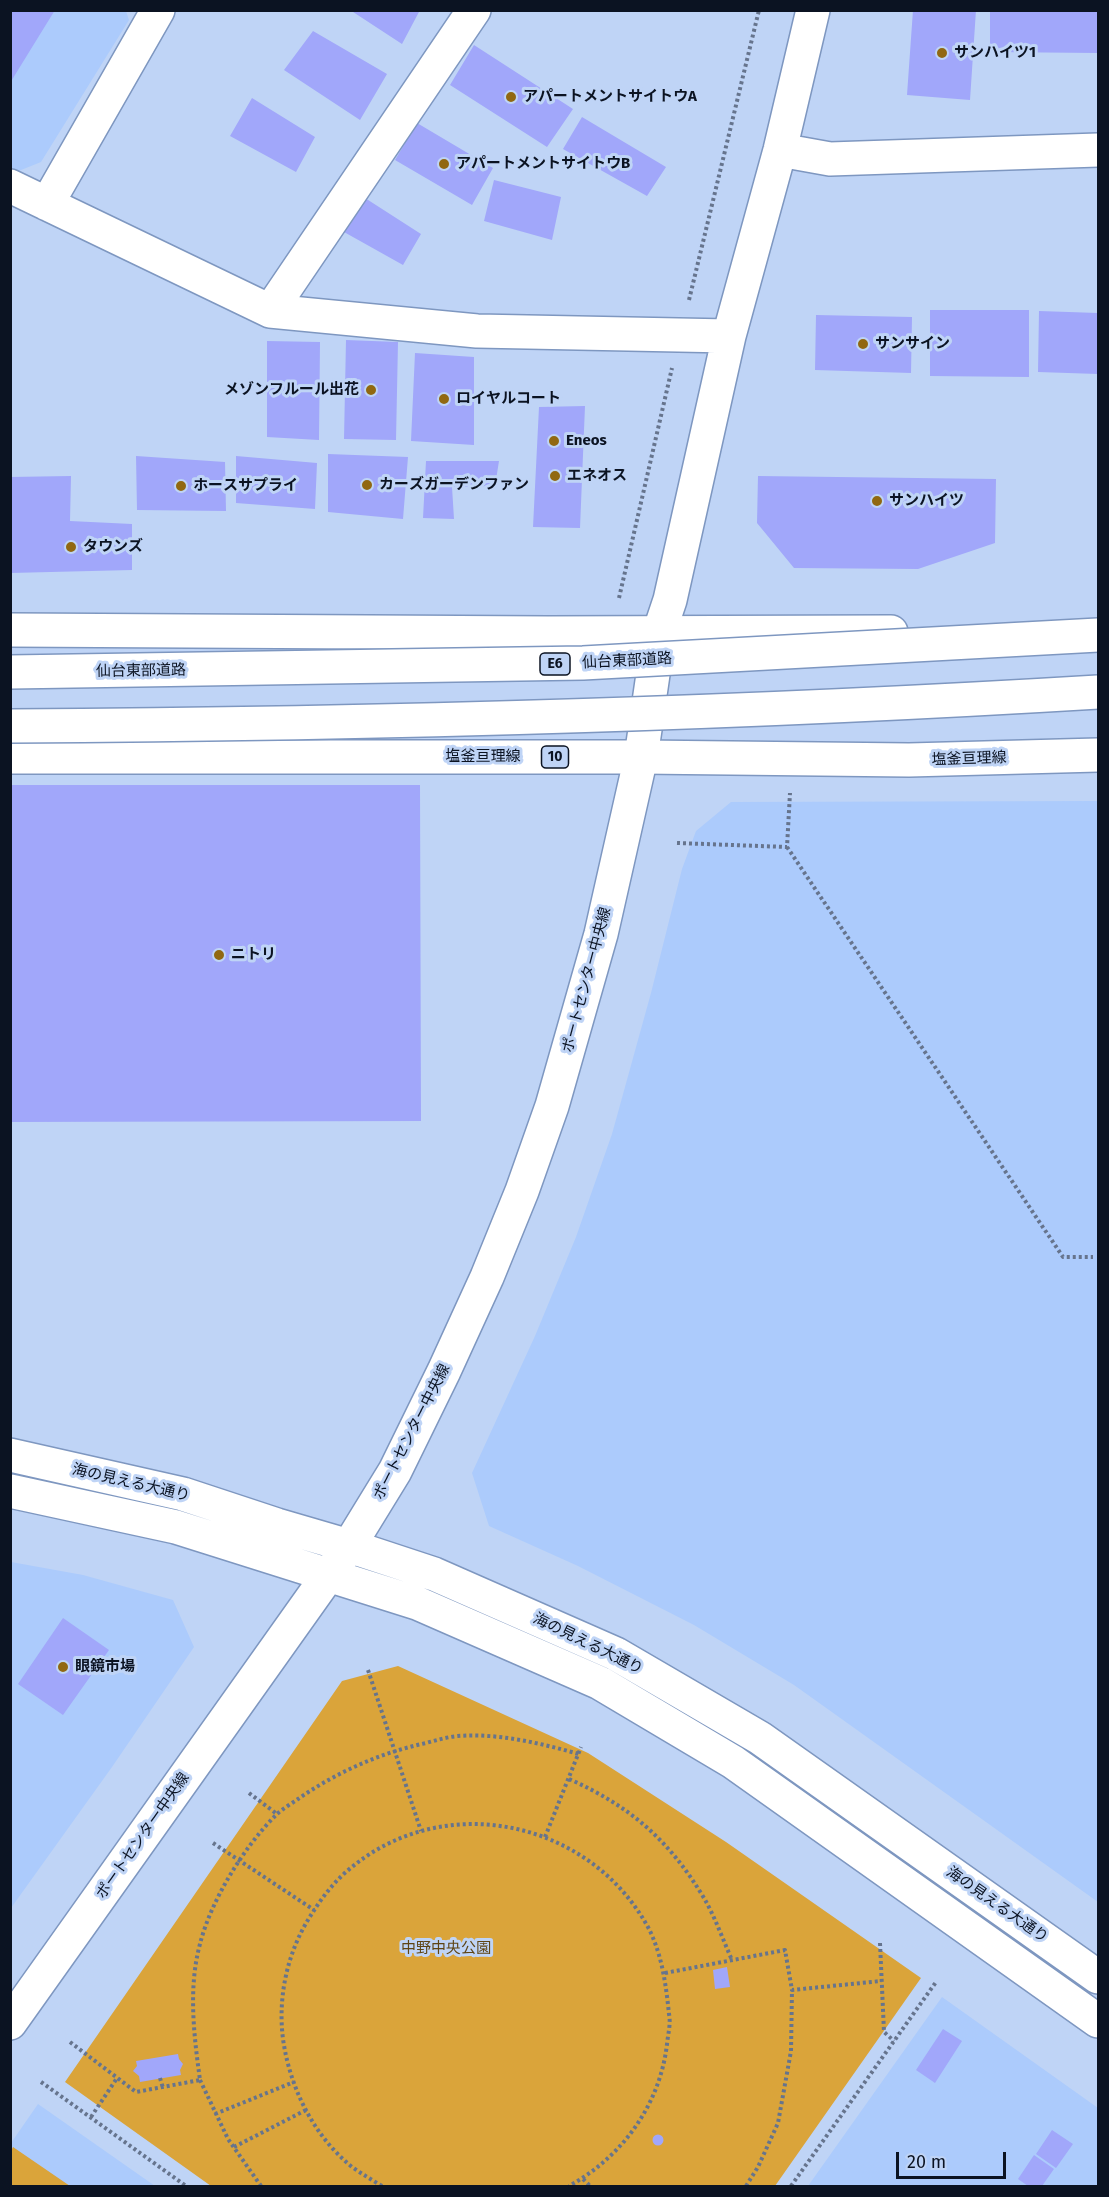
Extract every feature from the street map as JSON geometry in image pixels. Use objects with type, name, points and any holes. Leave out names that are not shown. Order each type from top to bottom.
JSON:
[{"type":"main road","points":[[47,204],[158,10]]},
{"type":"main road","points":[[270,311],[474,10]]},
{"type":"main road","name":"ポートセンター中央線","points":[[10,2023],[349,1546],[395,1471],[444,1371],[487,1277],[522,1191],[552,1106],[601,934],[641,757],[658,633],[670,600],[729,336],[780,150],[813,10]]},
{"type":"main road","points":[[780,150],[830,159],[1098,150]]},
{"type":"main road","points":[[10,186],[270,311],[477,331],[729,336]]},
{"type":"main road","points":[[10,630],[1098,633]]},
{"type":"main road","name":"仙台東部道路","points":[[10,672],[584,663],[1098,633]]},
{"type":"main road","points":[[10,726],[572,716],[911,703],[1098,692]]},
{"type":"main road","name":"塩釜亘理線","points":[[10,757],[641,757],[909,760],[1098,755]]},
{"type":"main road","name":"海の見える大通り","points":[[10,1455],[183,1494],[277,1526],[349,1546],[434,1574],[616,1654],[760,1738],[1098,1977]]},
{"type":"main road","points":[[10,1491],[177,1527],[417,1603],[600,1683],[733,1762],[1098,2021]]},
{"type":"path","points":[[790,791],[787,847],[1063,1257],[1093,1257]]},
{"type":"path","points":[[677,843],[787,847]]},
{"type":"path","points":[[368,1670],[421,1831]]},
{"type":"path","points":[[261,2187],[215,2114],[200,2080],[194,2020],[194,1987],[200,1944],[213,1909],[240,1861],[277,1814],[342,1772],[395,1750],[456,1736],[489,1736],[532,1741],[579,1754]]},
{"type":"path","points":[[545,1837],[580,1747]]},
{"type":"path","points":[[568,1779],[622,1806],[646,1825],[677,1858],[704,1899],[732,1960]]},
{"type":"path","points":[[249,1793],[277,1814]]},
{"type":"path","points":[[382,2187],[351,2166],[322,2136],[300,2101],[286,2061],[281,2020],[285,1979],[297,1940],[314,1910],[346,1872],[380,1848],[421,1831],[474,1824],[508,1826],[545,1837],[591,1862],[624,1893],[649,1930],[665,1973],[670,2019],[665,2063],[649,2106],[624,2144],[584,2178],[569,2187]]},
{"type":"path","points":[[213,1843],[314,1910]]},
{"type":"path","points":[[880,1943],[884,2032],[894,2041]]},
{"type":"path","points":[[665,1973],[785,1950],[792,1990],[790,2051],[778,2123],[746,2187]]},
{"type":"path","points":[[792,1990],[881,1982]]},
{"type":"path","points":[[791,2187],[936,1982]]},
{"type":"path","points":[[70,2042],[136,2092],[200,2080]]},
{"type":"path","points":[[91,2117],[117,2078]]},
{"type":"path","points":[[160,2078],[163,2088]]},
{"type":"path","points":[[41,2082],[186,2187]]},
{"type":"path","points":[[215,2114],[294,2082]]},
{"type":"path","points":[[234,2147],[306,2110]]},
{"type":"path","points":[[584,2178],[590,2187]]},
{"type":"shaded area","points":[[10,11],[126,11],[129,20],[41,162],[16,172],[10,169]]},
{"type":"shaded area","points":[[1098,801],[1098,1902],[794,1685],[694,1625],[578,1566],[489,1526],[472,1473],[535,1336],[576,1237],[612,1134],[682,869],[696,831],[731,802]]},
{"type":"shaded area","points":[[11,1562],[83,1575],[173,1600],[194,1647],[11,1908]]},
{"type":"shaded area","points":[[942,1997],[1098,2108],[1098,2186],[808,2186]]},
{"type":"shaded area","points":[[38,2104],[155,2186],[11,2186],[11,2143]]},
{"type":"green space","name":"中野中央公園","points":[[398,1666],[588,1753],[726,1842],[921,1978],[775,2186],[211,2186],[65,2082],[342,1681]]},
{"type":"green space","points":[[13,2147],[70,2186],[11,2186]]},
{"type":"building","points":[[10,10],[55,10],[10,83]]},
{"type":"building","points":[[350,10],[420,10],[402,44]]},
{"type":"building","name":"サンハイツ1","points":[[913,10],[976,10],[970,100],[907,95]]},
{"type":"building","points":[[990,10],[1098,10],[1098,53],[990,52]]},
{"type":"building","points":[[313,31],[387,74],[360,120],[284,70]]},
{"type":"building","name":"アパートメントサイトウA","points":[[474,45],[573,109],[547,147],[450,85]]},
{"type":"building","points":[[252,98],[315,137],[296,172],[230,136]]},
{"type":"building","points":[[582,117],[666,167],[647,196],[563,149]]},
{"type":"building","name":"アパートメントサイトウB","points":[[417,123],[493,168],[472,205],[395,160]]},
{"type":"building","points":[[494,180],[561,197],[552,240],[484,221]]},
{"type":"building","points":[[365,198],[421,234],[403,265],[344,232]]},
{"type":"building","points":[[930,310],[1029,310],[1029,377],[930,376]]},
{"type":"building","points":[[1039,311],[1098,313],[1098,374],[1038,372]]},
{"type":"building","name":"サンサイン","points":[[816,315],[912,317],[911,373],[815,370]]},
{"type":"building","name":"メゾンフルール出花","points":[[346,340],[398,342],[396,440],[344,439]]},
{"type":"building","points":[[267,341],[320,342],[319,440],[267,437]]},
{"type":"building","name":"ロイヤルコート","points":[[415,353],[474,357],[474,445],[411,441]]},
{"type":"building","points":[[585,406],[580,528],[533,527],[539,407]]},
{"type":"building","name":"カーズガーデンファン","points":[[328,454],[408,457],[403,519],[328,512]]},
{"type":"building","name":"ホースサプライ","points":[[136,456],[225,462],[226,511],[137,510]]},
{"type":"building","points":[[236,456],[317,463],[315,509],[236,503]]},
{"type":"building","points":[[426,461],[499,461],[495,486],[452,487],[454,519],[423,518]]},
{"type":"building","name":"タウンズ","points":[[71,476],[70,521],[132,524],[132,570],[10,573],[10,477]]},
{"type":"building","name":"サンハイツ","points":[[758,476],[996,479],[995,543],[918,569],[794,568],[757,523]]},
{"type":"building","points":[[10,785],[420,785],[421,1121],[10,1122]]},
{"type":"building","name":"眼鏡市場","points":[[63,1618],[109,1650],[63,1715],[18,1684]]},
{"type":"building","points":[[727,1967],[730,1987],[715,1989],[713,1970]]},
{"type":"building","points":[[943,2029],[962,2041],[935,2083],[916,2070]]},
{"type":"building","points":[[178,2054],[183,2064],[180,2070],[181,2075],[140,2082],[139,2076],[133,2071],[137,2066],[136,2061]]},
{"type":"building","points":[[1052,2130],[1073,2144],[1056,2168],[1036,2154]]},
{"type":"building","points":[[658,2135],[662,2136],[662,2144],[658,2145],[654,2144],[653,2140],[654,2136]]},
{"type":"building","points":[[1034,2155],[1054,2169],[1042,2186],[1028,2186],[1018,2179]]},
{"type":"place","name":"サンハイツ1","points":[[942,53]]},
{"type":"place","name":"アパートメントサイトウA","points":[[511,97]]},
{"type":"place","name":"アパートメントサイトウB","points":[[444,164]]},
{"type":"place","name":"サンサイン","points":[[863,344]]},
{"type":"place","name":"メゾンフルール出花","points":[[371,390]]},
{"type":"place","name":"ロイヤルコート","points":[[444,399]]},
{"type":"place","name":"Eneos","points":[[554,441]]},
{"type":"place","name":"エネオス","points":[[555,476]]},
{"type":"place","name":"カーズガーデンファン","points":[[367,485]]},
{"type":"place","name":"ホースサプライ","points":[[181,486]]},
{"type":"place","name":"サンハイツ","points":[[877,501]]},
{"type":"place","name":"タウンズ","points":[[71,547]]},
{"type":"place","name":"ニトリ","points":[[219,955]]},
{"type":"place","name":"眼鏡市場","points":[[63,1667]]}]
